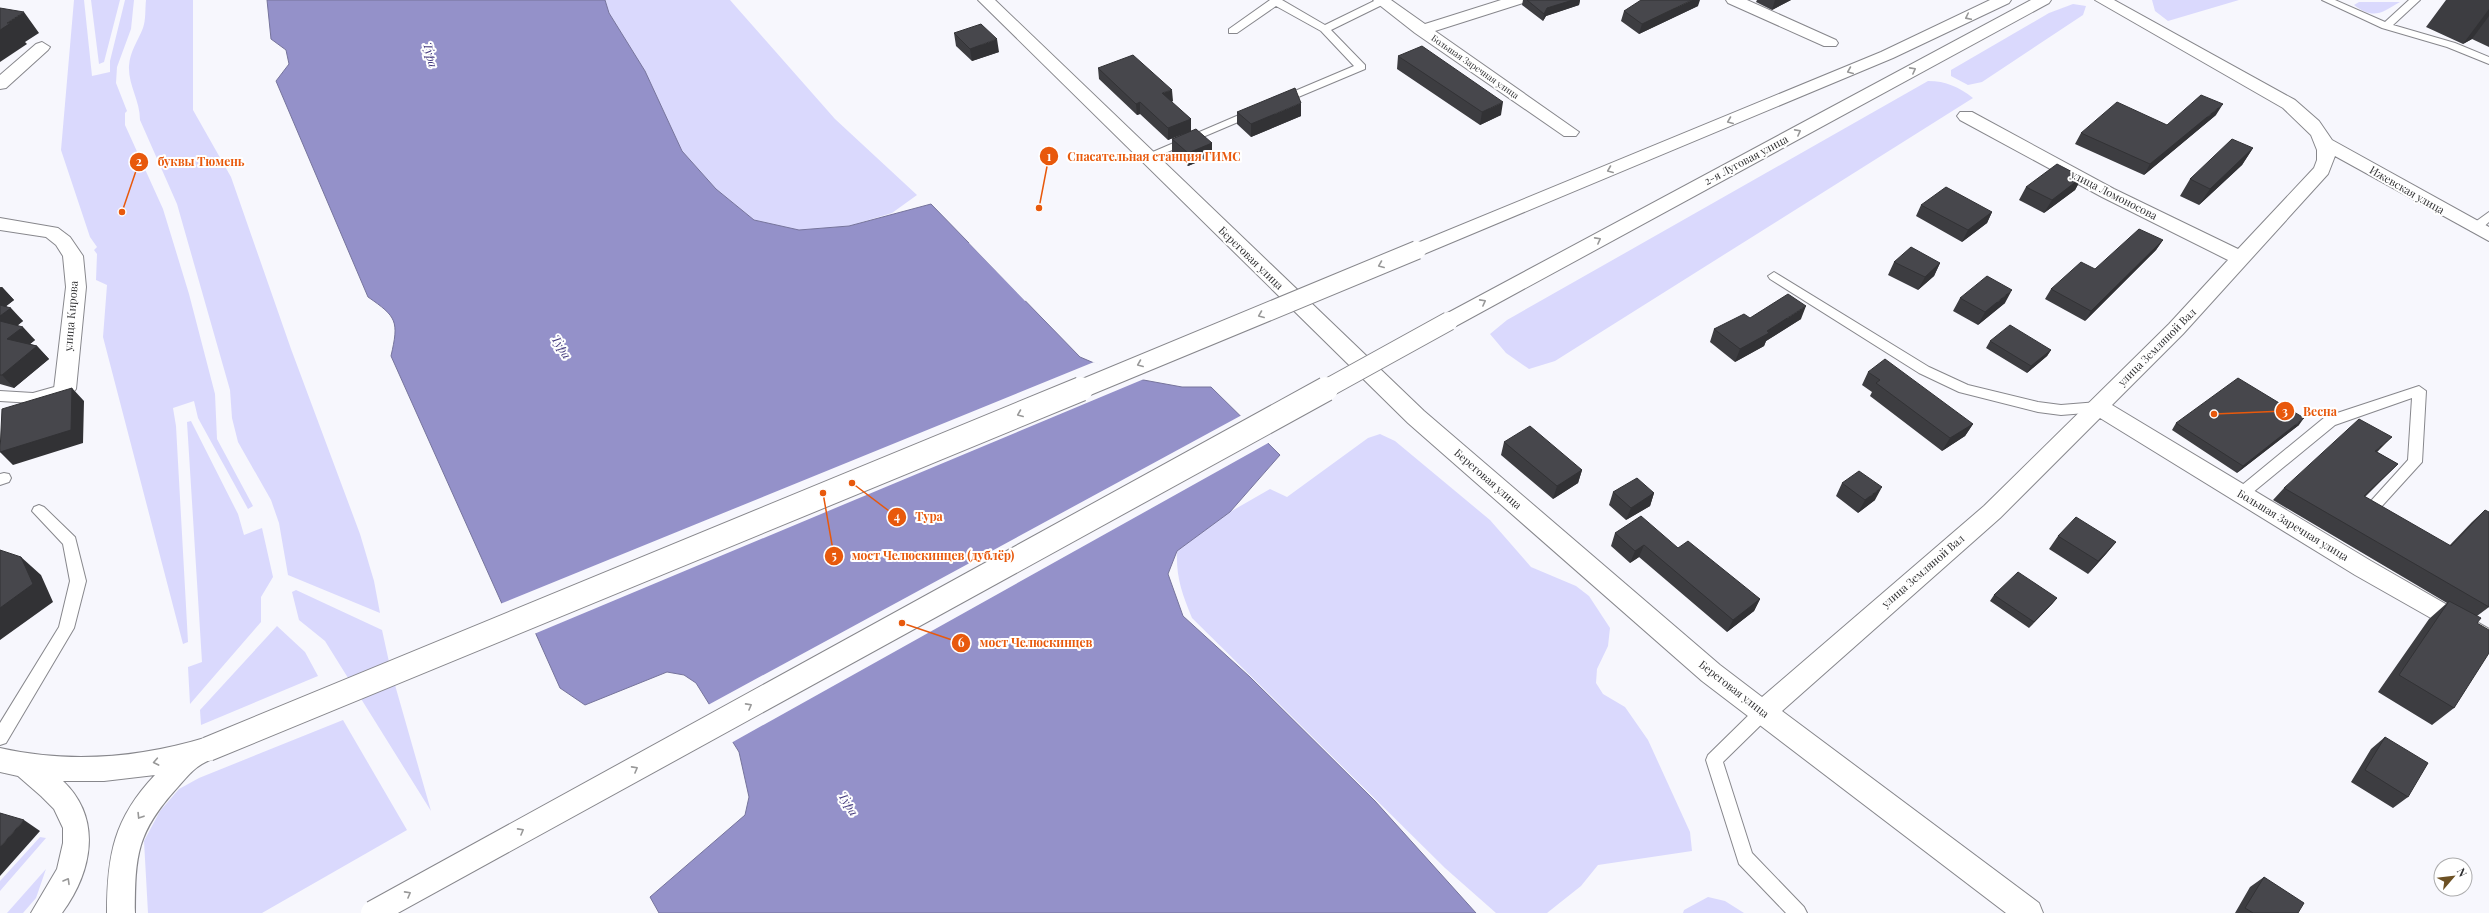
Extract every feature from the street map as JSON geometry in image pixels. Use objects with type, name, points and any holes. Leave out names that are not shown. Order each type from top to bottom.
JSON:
[{"type":"street","name":"Береговая улица","points":[[986,0],[1416,417],[1711,673],[2029,913]]},
{"type":"street","name":"Большая Заречная улица","points":[[1382,0],[1421,30],[1570,132]]},
{"type":"street","points":[[1421,30],[1516,0]]},
{"type":"street","points":[[1734,0],[1830,43]]},
{"type":"street","points":[[0,760],[26,767],[90,770],[128,767],[200,752],[1887,55],[2003,0]]},
{"type":"street","name":"2-я Луговая улица","points":[[373,913],[1449,321],[2043,0]]},
{"type":"street","points":[[2103,0],[2289,104],[2307,120],[2326,144]]},
{"type":"street","points":[[0,84],[42,47]]},
{"type":"street","name":"улица Ломоносова","points":[[1966,116],[2108,193],[2242,259]]},
{"type":"street","name":"Ижевская улица","points":[[2326,144],[2482,232]]},
{"type":"street","name":"улица Земляной Вал","points":[[1763,712],[1992,512],[2098,407],[2242,259],[2322,170],[2327,160],[2326,144]]},
{"type":"street","name":"улица Кирова","points":[[0,224],[51,232],[63,241],[73,256],[76,287],[65,388]]},
{"type":"street","name":"Большая Заречная улица","points":[[2098,407],[2241,494],[2489,641]]},
{"type":"street","points":[[120,913],[125,847],[151,798],[200,752]]},
{"type":"street","points":[[26,767],[64,800],[77,826],[77,851],[70,877],[45,913]]},
{"type":"lane","points":[[1325,29],[1382,0]]},
{"type":"lane","points":[[2327,0],[2386,26],[2438,40],[2489,61]]},
{"type":"lane","points":[[2386,26],[2415,0]]},
{"type":"lane","points":[[1147,157],[1361,67],[1325,29],[1276,1],[1233,31]]},
{"type":"lane","points":[[2482,232],[2489,216]]},
{"type":"lane","points":[[1774,276],[1924,370],[1964,389],[2038,407],[2061,410],[2098,407]]},
{"type":"lane","points":[[0,396],[33,398],[65,388]]},
{"type":"lane","points":[[2241,494],[2330,421],[2419,391],[2415,462],[2377,502]]},
{"type":"lane","points":[[0,738],[66,628],[78,581],[70,541],[39,511]]},
{"type":"lane","points":[[1763,712],[1714,760],[1745,858],[1798,913]]},
{"type":"shaded area","points":[[74,0],[84,0],[92,76],[110,72],[110,61],[125,0],[134,0],[131,29],[117,67],[116,83],[127,111],[125,113],[125,125],[163,209],[189,294],[215,394],[217,439],[253,506],[248,509],[198,418],[194,401],[173,408],[176,426],[188,642],[183,644],[103,337],[107,285],[96,280],[97,254],[94,250],[97,247],[90,237],[61,150]]},
{"type":"shaded area","points":[[91,0],[120,0],[104,62],[99,64]]},
{"type":"shaded area","points":[[146,0],[193,0],[193,110],[231,177],[291,349],[360,534],[374,581],[380,613],[288,575],[279,523],[271,500],[238,442],[232,418],[230,390],[177,204],[140,120],[138,106],[130,80],[130,61],[144,25]]},
{"type":"shaded area","points":[[605,0],[730,0],[835,119],[917,195],[892,213],[849,226],[799,230],[754,220],[716,189],[682,151],[645,71],[609,13]]},
{"type":"shaded area","points":[[2152,0],[2239,0],[2168,21],[2155,11]]},
{"type":"shaded area","points":[[2359,2],[2400,2],[2382,12],[2372,14],[2361,10],[2354,5]]},
{"type":"shaded area","points":[[2073,4],[2086,6],[2083,15],[1982,82],[1968,85],[1951,76],[1951,70],[2049,13]]},
{"type":"shaded area","points":[[1928,81],[1952,85],[1973,98],[1555,361],[1529,369],[1506,353],[1490,334],[1507,320]]},
{"type":"shaded area","points":[[191,421],[238,514],[244,535],[262,528],[273,577],[261,597],[261,622],[190,704],[188,667],[202,662],[187,422]]},
{"type":"shaded area","points":[[1380,434],[1395,441],[1490,520],[1531,567],[1576,586],[1589,596],[1610,628],[1608,646],[1597,669],[1596,683],[1603,694],[1625,707],[1648,740],[1690,832],[1692,851],[1598,865],[1581,886],[1547,913],[1496,913],[1445,868],[1192,618],[1180,585],[1177,551],[1230,512],[1270,489],[1287,497],[1368,438]]},
{"type":"shaded area","points":[[296,590],[382,630],[391,671],[431,811],[325,641],[299,620],[292,592]]},
{"type":"shaded area","points":[[277,626],[305,652],[318,676],[201,725],[200,710]]},
{"type":"shaded area","points":[[343,720],[407,830],[262,913],[148,913],[144,841],[160,811],[179,789],[199,778]]},
{"type":"shaded area","points":[[40,837],[46,838],[0,891],[0,881]]},
{"type":"shaded area","points":[[46,869],[36,898],[23,913],[7,913]]},
{"type":"shaded area","points":[[1708,897],[1725,901],[1744,913],[1683,913],[1684,910]]},
{"type":"water","name":"Тура","points":[[267,0],[605,0],[609,13],[645,71],[682,151],[716,189],[754,220],[799,230],[849,226],[931,204],[1080,357],[1127,377],[1182,387],[1211,387],[1280,455],[1230,512],[1177,551],[1168,574],[1183,616],[1250,677],[1375,801],[1476,913],[659,913],[650,897],[745,815],[749,797],[739,752],[696,683],[684,675],[667,672],[585,705],[560,688],[527,614],[507,615],[391,356],[395,335],[393,321],[385,310],[368,297],[276,81],[289,64],[286,50],[271,39]]},
{"type":"pier","points":[[971,242],[1027,300],[1025,301],[969,243]]},
{"type":"pier","points":[[1094,362],[1127,375],[1144,379],[534,634],[526,616],[506,616],[500,604]]},
{"type":"pier","points":[[1242,415],[1270,442],[731,743],[708,705]]},
{"type":"building","points":[[1527,0],[1573,0],[1547,8],[1544,14]]},
{"type":"building","points":[[1641,0],[1692,0],[1642,24],[1624,11]]},
{"type":"building","points":[[0,8],[24,12],[7,23],[11,23],[0,30]]},
{"type":"building","points":[[981,24],[997,39],[970,49],[954,33]]},
{"type":"building","points":[[1422,46],[1503,102],[1482,112],[1398,56]]},
{"type":"building","points":[[1133,55],[1172,90],[1162,93],[1191,119],[1168,128],[1140,102],[1136,104],[1098,68]]},
{"type":"building","points":[[1295,88],[1301,103],[1251,124],[1237,112]]},
{"type":"building","points":[[2201,95],[2223,104],[2150,164],[2081,133],[2117,102],[2167,125]]},
{"type":"building","points":[[1196,129],[1212,143],[1188,153],[1172,139]]},
{"type":"building","points":[[2232,139],[2253,148],[2210,189],[2190,179]]},
{"type":"building","points":[[2057,164],[2082,177],[2052,200],[2026,187]]},
{"type":"building","points":[[1946,187],[1992,212],[1968,230],[1921,205]]},
{"type":"building","points":[[2139,229],[2163,240],[2091,311],[2051,289],[2081,262],[2095,269]]},
{"type":"building","points":[[1911,247],[1940,263],[1925,277],[1894,262]]},
{"type":"building","points":[[1987,276],[2012,290],[1985,312],[1960,298]]},
{"type":"building","points":[[1788,294],[1806,306],[1767,331],[1769,333],[1740,349],[1714,329],[1744,314],[1750,318]]},
{"type":"building","points":[[0,305],[11,308],[0,316]]},
{"type":"building","points":[[0,321],[23,327],[7,339],[37,346],[2,375],[0,375]]},
{"type":"building","points":[[2010,325],[2051,350],[2031,366],[1990,341]]},
{"type":"building","points":[[1885,359],[1973,424],[1950,438],[1876,383],[1880,380],[1868,372]]},
{"type":"building","points":[[2238,378],[2304,418],[2243,466],[2176,423]]},
{"type":"building","points":[[72,388],[71,430],[0,452],[2,409]]},
{"type":"building","points":[[2359,419],[2392,437],[2375,451],[2398,464],[2364,496],[2451,546],[2485,510],[2489,512],[2489,607],[2284,488]]},
{"type":"building","points":[[1530,426],[1582,470],[1557,486],[1504,442]]},
{"type":"building","points":[[1859,471],[1882,487],[1865,500],[1842,483]]},
{"type":"building","points":[[1637,478],[1654,493],[1631,508],[1613,492]]},
{"type":"building","points":[[1641,516],[1678,548],[1688,541],[1760,599],[1733,620],[1644,545],[1635,551],[1615,533]]},
{"type":"building","points":[[2076,517],[2116,542],[2098,561],[2058,536]]},
{"type":"building","points":[[0,550],[21,557],[33,584],[0,608]]},
{"type":"building","points":[[2018,572],[2057,598],[2034,622],[1994,595]]},
{"type":"building","points":[[2449,601],[2481,618],[2477,623],[2489,630],[2489,653],[2454,708],[2399,675]]},
{"type":"building","points":[[2385,737],[2428,763],[2408,797],[2365,770]]},
{"type":"building","points":[[0,813],[24,820],[0,847]]},
{"type":"building","points":[[2264,877],[2304,903],[2298,913],[2253,913],[2245,908]]},
{"type":"place","name":"Спасательная станция ГИМС","points":[[1039,208]]},
{"type":"place","name":"буквы Тюмень","points":[[122,212]]},
{"type":"place","name":"Весна","points":[[2214,414]]},
{"type":"place","name":"Тура","points":[[852,483]]},
{"type":"place","name":"мост Челюскинцев (дублёр)","points":[[823,493]]},
{"type":"place","name":"мост Челюскинцев","points":[[902,623]]}]
